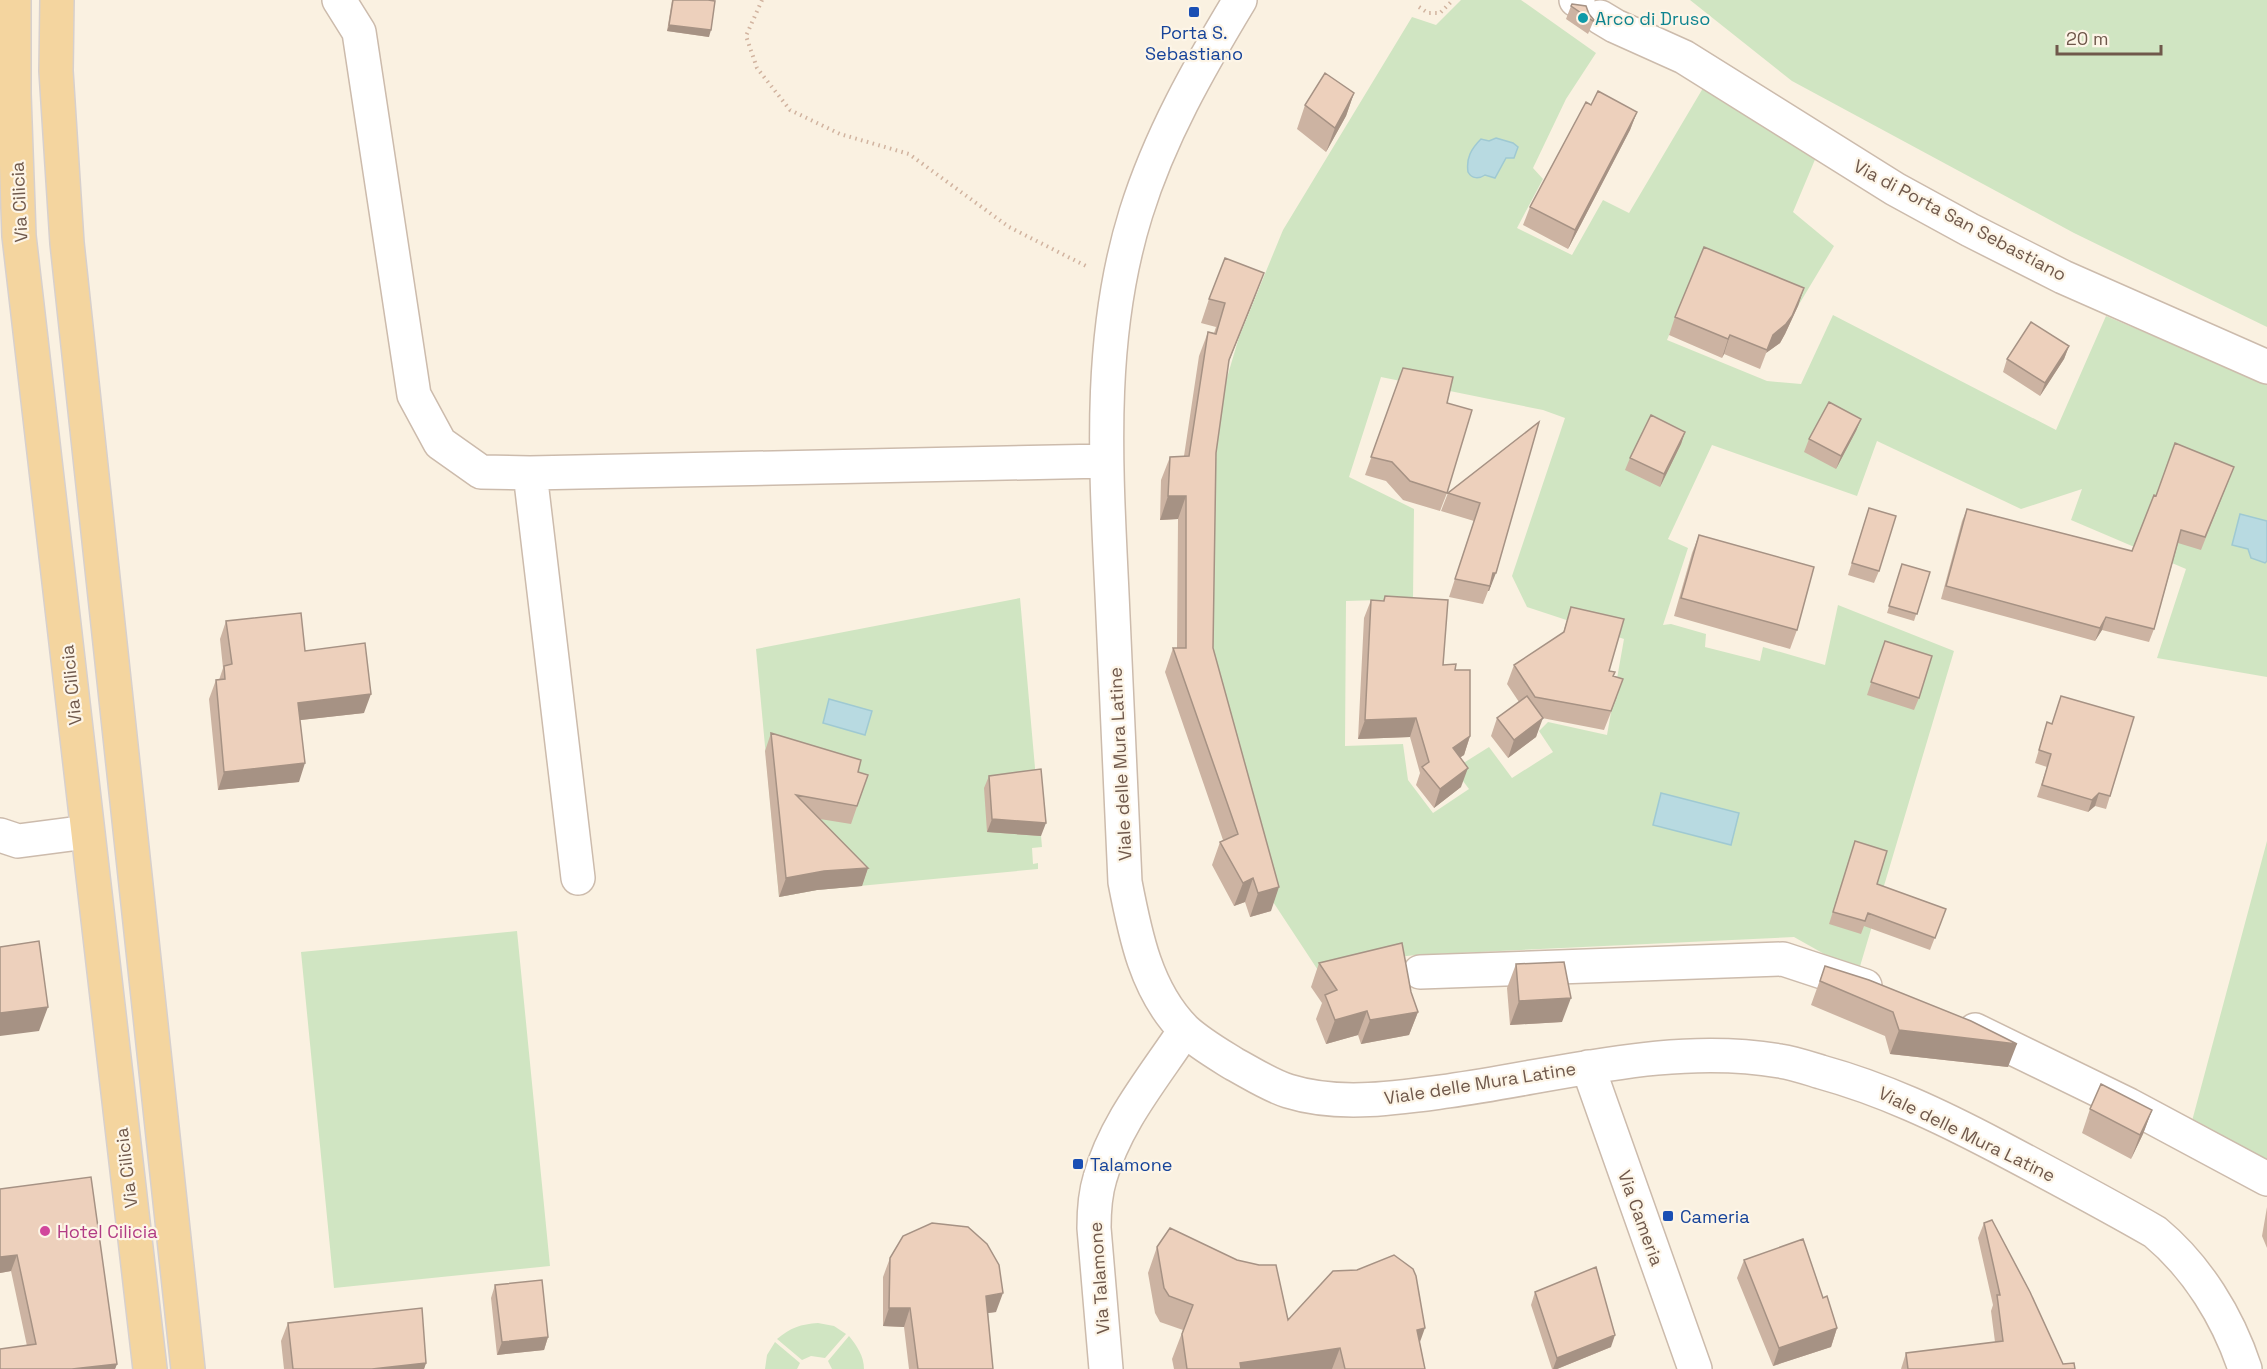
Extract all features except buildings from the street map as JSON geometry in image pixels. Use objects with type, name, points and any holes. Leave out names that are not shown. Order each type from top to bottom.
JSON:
[{"type":"main road","name":"Via Cilicia","points":[[14,0],[14,94],[20,236],[150,1369]]},
{"type":"main road","points":[[57,0],[56,71],[67,243],[188,1369]]},
{"type":"street","points":[[339,0],[358,32],[414,395],[440,443],[481,472],[530,473],[1106,461]]},
{"type":"street","name":"Viale delle Mura Latine","points":[[1240,0],[1198,69],[1162,142],[1135,215],[1118,283],[1109,346],[1106,461],[1125,882],[1132,922],[1148,972],[1161,997],[1185,1030],[1222,1057],[1276,1087],[1331,1099],[1400,1098],[1478,1087],[1588,1067],[1680,1056],[1710,1055],[1782,1061],[1851,1080],[1923,1108],[2155,1232],[2175,1248],[2207,1290],[2236,1343],[2245,1369]]},
{"type":"street","name":"Via di Porta San Sebastiano","points":[[1585,6],[1615,26],[1684,57],[1896,189],[1970,230],[2063,277],[2267,368]]},
{"type":"street","points":[[530,473],[578,878]]},
{"type":"street","points":[[0,835],[18,841],[87,832]]},
{"type":"street","points":[[1420,972],[1783,959],[1888,995]]},
{"type":"street","points":[[1950,1020],[2129,1105],[2267,1179]]},
{"type":"street","name":"Via Talamone","points":[[1106,1369],[1094,1238],[1094,1208],[1100,1178],[1113,1142],[1131,1109],[1185,1030]]},
{"type":"street","name":"Via Cameria","points":[[1588,1067],[1695,1369]]},
{"type":"path","points":[[762,0],[746,36],[757,68],[790,110],[840,134],[909,154],[1009,227],[1118,283]]},
{"type":"path","points":[[1419,7],[1428,13],[1440,13],[1453,0]]},
{"type":"green space","points":[[1461,0],[1521,0],[1596,53],[1566,99],[1533,168],[1543,179],[1517,228],[1572,255],[1603,200],[1629,213],[1706,83],[1819,150],[1793,212],[1834,246],[1798,306],[1698,265],[1667,340],[1767,381],[1801,384],[1833,315],[2056,430],[2106,316],[2267,384],[2267,677],[2157,658],[2186,569],[2071,520],[2082,489],[2021,509],[1877,441],[1857,496],[1712,445],[1668,539],[1688,548],[1663,625],[1671,624],[1706,634],[1705,647],[1760,661],[1763,647],[1825,665],[1838,605],[1954,651],[1858,973],[1794,937],[1416,955],[1361,961],[1331,990],[1264,888],[1204,668],[1216,415],[1239,337],[1283,230],[1412,17],[1436,25]],"holes":[[[1381,377],[1543,410],[1565,418],[1512,576],[1527,607],[1624,639],[1607,735],[1548,722],[1539,731],[1553,752],[1512,778],[1489,747],[1454,769],[1469,789],[1433,813],[1408,780],[1403,744],[1345,746],[1346,601],[1413,599],[1414,509],[1349,477]]]},
{"type":"green space","points":[[1690,0],[2267,0],[2267,327],[2074,233],[1792,81]]},
{"type":"green space","points":[[1020,598],[1042,847],[1032,848],[1033,864],[1038,863],[1038,869],[817,890],[779,897],[756,649]]},
{"type":"green space","points":[[2267,841],[2267,1161],[2192,1121]]},
{"type":"green space","points":[[517,931],[550,1266],[334,1288],[301,952]]},
{"type":"green space","points":[[818,1323],[834,1326],[846,1334],[825,1358],[811,1356],[802,1360],[777,1339],[796,1327]]},
{"type":"green space","points":[[849,1336],[860,1351],[864,1369],[832,1369],[828,1361]]},
{"type":"green space","points":[[775,1342],[800,1363],[797,1369],[765,1369],[767,1355]]},
{"type":"water","points":[[1496,138],[1513,143],[1518,147],[1514,158],[1506,158],[1495,178],[1485,175],[1478,178],[1472,176],[1468,172],[1468,167],[1472,150],[1481,139],[1489,141]]},
{"type":"water","points":[[2240,514],[2267,521],[2267,561],[2265,563],[2251,558],[2248,549],[2232,545]]},
{"type":"water","points":[[829,699],[872,711],[865,735],[823,723]]},
{"type":"water","points":[[1661,793],[1739,813],[1731,845],[1653,825]]},
{"type":"place","name":"Porta S. Sebastiano","points":[[1194,12]]},
{"type":"place","name":"Arco di Druso","points":[[1583,18]]},
{"type":"place","name":"Talamone","points":[[1078,1164]]},
{"type":"place","name":"Cameria","points":[[1668,1216]]},
{"type":"place","name":"Hotel Cilicia","points":[[45,1231]]}]
